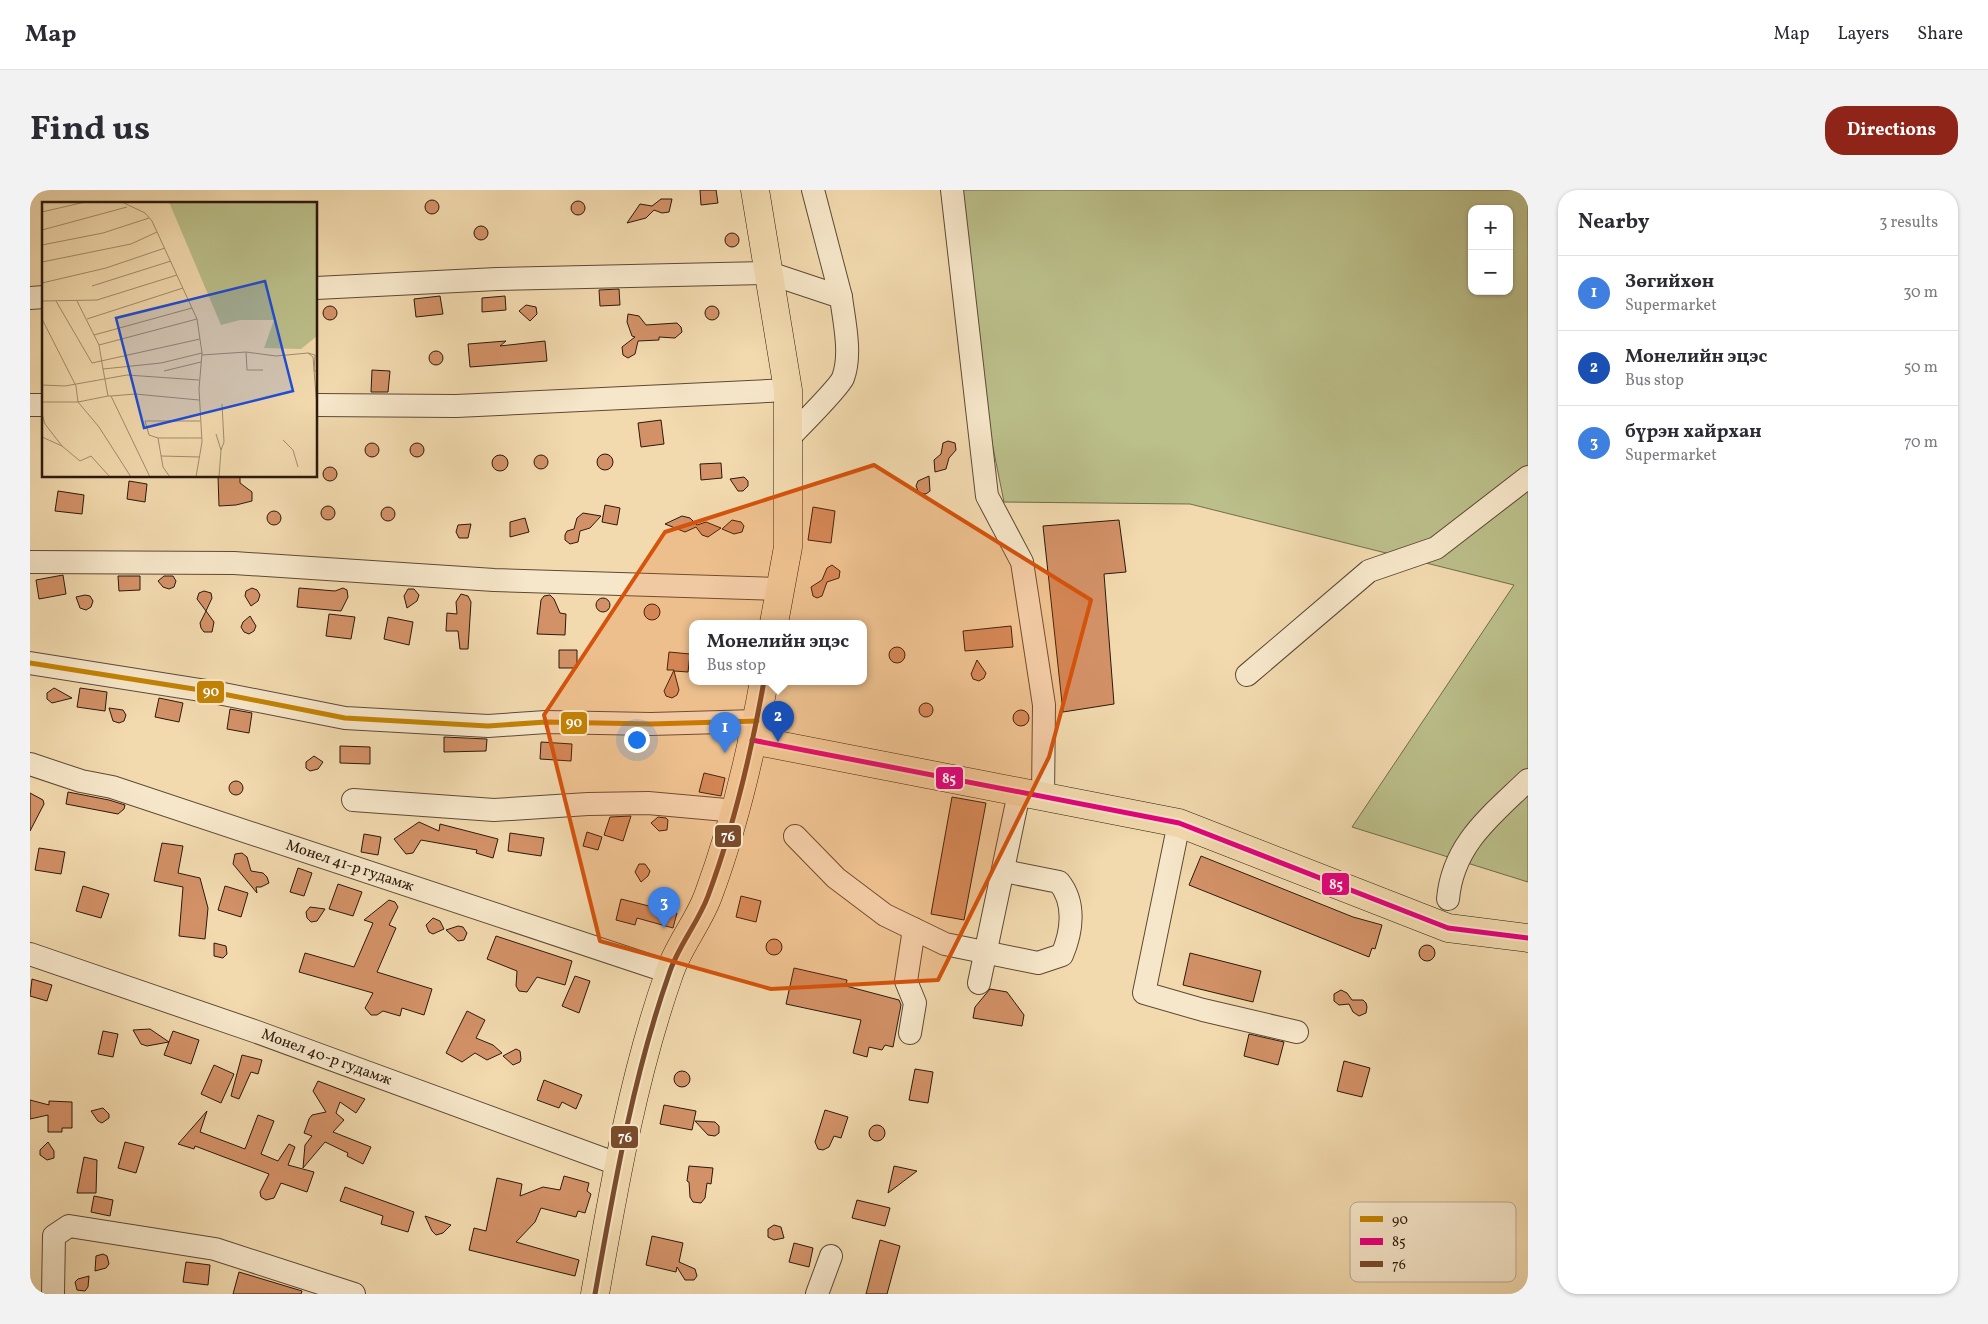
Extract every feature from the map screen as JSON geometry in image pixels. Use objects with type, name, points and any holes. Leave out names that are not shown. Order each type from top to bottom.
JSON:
[{"type":"main road","points":[[755,190],[788,390],[788,547],[775,620]]},
{"type":"main road","points":[[595,1294],[620,1165],[644,1057],[669,972],[708,899],[737,812],[763,685]]},
{"type":"main road","points":[[755,731],[1031,795],[1179,822],[1448,928],[1528,938]]},
{"type":"street","points":[[788,439],[842,379],[847,357],[840,297],[813,190]]},
{"type":"street","points":[[952,190],[986,496],[1022,562],[1044,705],[1031,795],[1004,871],[979,983]]},
{"type":"street","points":[[318,288],[497,279],[769,273],[840,297]]},
{"type":"street","points":[[318,405],[456,406],[788,390]]},
{"type":"street","points":[[1247,675],[1369,571],[1436,548],[1528,477]]},
{"type":"street","points":[[30,562],[234,563],[494,580],[780,589]]},
{"type":"street","points":[[30,662],[213,692],[345,718],[488,726],[546,722],[651,724],[755,731]]},
{"type":"street","name":"Монел 41-р гудамж","points":[[30,764],[81,780],[112,787],[669,972]]},
{"type":"street","points":[[1448,898],[1454,866],[1475,832],[1528,780]]},
{"type":"street","points":[[354,800],[494,810],[588,804],[648,803],[737,812]]},
{"type":"street","points":[[1179,822],[1144,993],[1203,1010],[1297,1032]]},
{"type":"street","points":[[795,836],[843,883],[885,915],[945,944],[1038,963],[1062,955],[1068,942],[1070,924],[1069,904],[1065,890],[1059,882],[1004,871]]},
{"type":"street","points":[[910,1033],[915,1003],[906,981],[914,928]]},
{"type":"street","name":"Монел 40-р гудамж","points":[[30,954],[256,1032],[620,1165]]},
{"type":"street","points":[[54,1294],[54,1236],[69,1226],[215,1249],[354,1294]]},
{"type":"street","points":[[817,1294],[830,1256]]},
{"type":"highlighted area","points":[[874,465],[1091,600],[1049,757],[938,980],[771,989],[600,941],[544,715],[665,532]]},
{"type":"green space","points":[[963,190],[1528,190],[1528,882],[1352,827],[1514,585],[1190,504],[1004,502],[983,398]]},
{"type":"building","points":[[700,190],[716,190],[718,203],[701,205]]},
{"type":"building","points":[[661,199],[672,199],[669,212],[662,213],[654,210],[646,218],[627,223],[640,204],[652,206]]},
{"type":"building","points":[[429,200],[435,200],[439,207],[435,214],[429,214],[425,210],[425,204]]},
{"type":"building","points":[[575,201],[581,201],[585,208],[581,215],[575,215],[571,211],[571,205]]},
{"type":"building","points":[[478,226],[484,226],[488,233],[484,240],[478,240],[474,236],[474,230]]},
{"type":"building","points":[[729,233],[735,233],[739,240],[735,247],[729,247],[725,243],[725,237]]},
{"type":"building","points":[[619,289],[620,305],[600,306],[599,290]]},
{"type":"building","points":[[440,296],[443,314],[416,317],[414,299]]},
{"type":"building","points":[[505,296],[506,310],[482,312],[482,298]]},
{"type":"building","points":[[526,305],[536,307],[537,314],[530,321],[519,311]]},
{"type":"building","points":[[327,306],[333,306],[337,313],[333,320],[327,320],[323,316],[323,310]]},
{"type":"building","points":[[709,306],[715,306],[719,313],[715,320],[709,320],[705,316],[705,310]]},
{"type":"building","points":[[628,314],[639,316],[646,325],[677,323],[681,327],[682,332],[675,338],[659,337],[659,340],[638,341],[635,354],[628,358],[623,355],[622,347],[635,337],[632,336],[627,322]]},
{"type":"building","points":[[506,341],[500,346],[545,341],[547,361],[470,367],[468,344]]},
{"type":"building","points":[[433,351],[439,351],[443,358],[439,365],[433,365],[429,361],[429,355]]},
{"type":"building","points":[[372,370],[390,371],[388,392],[371,392]]},
{"type":"building","points":[[661,420],[664,444],[641,447],[638,423]]},
{"type":"building","points":[[948,441],[955,443],[956,450],[949,458],[946,469],[935,472],[934,460],[941,454],[943,443]]},
{"type":"building","points":[[369,443],[375,443],[379,450],[375,457],[369,457],[365,453],[365,447]]},
{"type":"building","points":[[414,443],[420,443],[424,450],[420,457],[414,457],[410,453],[410,447]]},
{"type":"building","points":[[605,454],[611,456],[613,462],[611,468],[605,470],[599,468],[597,462],[599,456]]},
{"type":"building","points":[[500,455],[506,457],[508,463],[506,469],[500,471],[494,469],[492,463],[494,457]]},
{"type":"building","points":[[538,455],[544,455],[548,462],[544,469],[538,469],[534,465],[534,459]]},
{"type":"building","points":[[721,463],[722,478],[701,480],[700,464]]},
{"type":"building","points":[[327,467],[333,467],[337,474],[333,481],[327,481],[323,477],[323,471]]},
{"type":"building","points":[[929,476],[930,491],[926,494],[919,493],[916,486],[918,481]]},
{"type":"building","points":[[744,477],[748,481],[748,486],[743,491],[738,491],[730,479]]},
{"type":"building","points":[[218,478],[240,478],[240,483],[252,492],[252,501],[236,505],[219,506]]},
{"type":"building","points":[[129,481],[147,484],[145,502],[127,499]]},
{"type":"building","points":[[58,491],[84,495],[82,514],[55,511]]},
{"type":"building","points":[[605,505],[620,508],[617,525],[602,522]]},
{"type":"building","points":[[325,506],[331,506],[335,513],[331,520],[325,520],[321,516],[321,510]]},
{"type":"building","points":[[385,507],[391,507],[395,514],[391,521],[385,521],[381,517],[381,511]]},
{"type":"building","points":[[813,507],[835,511],[831,543],[808,540]]},
{"type":"building","points":[[271,511],[277,511],[281,518],[277,525],[271,525],[267,521],[267,515]]},
{"type":"building","points":[[583,513],[601,516],[590,528],[580,531],[578,542],[570,544],[565,540],[565,535],[567,531],[574,529],[577,518]]},
{"type":"building","points":[[682,516],[690,518],[697,525],[706,522],[721,528],[708,537],[702,535],[696,527],[685,532],[665,524]]},
{"type":"building","points":[[525,518],[529,532],[510,537],[510,522]]},
{"type":"building","points":[[732,520],[741,522],[744,526],[742,532],[734,534],[722,529]]},
{"type":"building","points":[[1119,520],[1126,572],[1104,574],[1114,704],[1063,712],[1043,526]]},
{"type":"building","points":[[471,524],[468,538],[459,538],[456,532],[458,525]]},
{"type":"building","points":[[832,565],[840,571],[839,578],[827,582],[822,596],[817,598],[813,596],[811,587],[822,580],[827,568]]},
{"type":"building","points":[[63,575],[66,594],[39,599],[36,580]]},
{"type":"building","points":[[118,576],[140,576],[140,590],[119,591]]},
{"type":"building","points":[[164,576],[173,576],[176,581],[174,587],[169,589],[163,587],[158,581]]},
{"type":"building","points":[[252,588],[257,590],[260,595],[258,601],[251,606],[245,596],[246,591]]},
{"type":"building","points":[[299,588],[335,591],[343,588],[347,590],[348,597],[341,611],[297,607]]},
{"type":"building","points":[[408,589],[414,589],[419,595],[417,601],[407,608],[404,596]]},
{"type":"building","points":[[204,591],[211,593],[212,598],[206,611],[197,599],[199,593]]},
{"type":"building","points":[[461,594],[468,596],[471,602],[468,649],[460,649],[458,631],[446,631],[447,613],[457,614],[456,602]]},
{"type":"building","points":[[550,595],[554,599],[560,613],[566,614],[565,635],[537,634],[541,600],[544,596]]},
{"type":"building","points":[[90,596],[93,601],[91,607],[86,610],[80,608],[76,597]]},
{"type":"building","points":[[600,598],[606,598],[610,605],[606,612],[600,612],[596,608],[596,602]]},
{"type":"building","points":[[652,604],[660,612],[652,620],[644,612]]},
{"type":"building","points":[[206,611],[214,622],[212,632],[204,632],[201,628],[200,623]]},
{"type":"building","points":[[329,614],[355,617],[351,639],[326,636]]},
{"type":"building","points":[[250,616],[256,626],[254,631],[249,634],[244,632],[241,627],[243,622]]},
{"type":"building","points":[[388,617],[413,622],[409,645],[384,639]]},
{"type":"building","points":[[1011,626],[1013,647],[965,651],[963,631]]},
{"type":"building","points":[[897,647],[905,655],[897,663],[889,655]]},
{"type":"building","points":[[559,650],[577,650],[577,668],[559,668]]},
{"type":"building","points":[[669,652],[689,654],[688,672],[674,671],[679,690],[677,695],[672,698],[666,696],[664,691],[674,670],[667,670]]},
{"type":"building","points":[[977,660],[986,673],[984,678],[979,681],[973,679],[971,674]]},
{"type":"building","points":[[54,688],[72,698],[52,703],[47,699],[47,693]]},
{"type":"building","points":[[80,688],[107,692],[105,711],[77,707]]},
{"type":"building","points":[[159,698],[183,703],[179,722],[155,717]]},
{"type":"building","points":[[923,703],[929,703],[933,710],[929,717],[923,717],[919,713],[919,707]]},
{"type":"building","points":[[109,708],[123,710],[126,715],[124,721],[119,723],[113,721]]},
{"type":"building","points":[[230,709],[252,713],[249,733],[227,729]]},
{"type":"building","points":[[1021,710],[1029,718],[1021,726],[1013,718]]},
{"type":"building","points":[[444,737],[487,739],[486,751],[444,752]]},
{"type":"building","points":[[541,742],[572,744],[571,761],[540,759]]},
{"type":"building","points":[[340,746],[370,747],[370,764],[340,763]]},
{"type":"building","points":[[314,756],[323,762],[318,769],[310,771],[306,768],[306,762]]},
{"type":"building","points":[[704,773],[725,778],[721,796],[699,792]]},
{"type":"building","points":[[233,781],[239,781],[243,788],[239,795],[233,795],[229,791],[229,785]]},
{"type":"building","points":[[68,792],[109,800],[125,805],[124,809],[118,814],[66,804]]},
{"type":"building","points":[[30,793],[43,800],[44,804],[30,831]]},
{"type":"building","points":[[952,797],[986,803],[964,920],[931,914]]},
{"type":"building","points":[[631,816],[623,841],[604,835],[610,817]]},
{"type":"building","points":[[658,817],[668,820],[667,830],[659,831],[651,823]]},
{"type":"building","points":[[419,822],[439,831],[440,824],[498,839],[493,858],[476,853],[477,850],[421,840],[413,853],[406,854],[394,839]]},
{"type":"building","points":[[587,832],[602,837],[598,850],[583,846]]},
{"type":"building","points":[[510,833],[544,838],[541,856],[508,851]]},
{"type":"building","points":[[364,834],[381,837],[378,855],[361,852]]},
{"type":"building","points":[[162,843],[183,846],[178,873],[200,878],[208,908],[205,939],[179,936],[183,887],[154,881]]},
{"type":"building","points":[[39,848],[65,852],[61,874],[35,870]]},
{"type":"building","points":[[242,853],[247,857],[251,871],[263,873],[267,877],[269,883],[256,887],[257,893],[233,864],[235,854]]},
{"type":"building","points":[[1201,856],[1353,917],[1382,925],[1375,949],[1372,948],[1369,957],[1189,885]]},
{"type":"building","points":[[639,864],[645,864],[650,871],[648,876],[641,882],[635,872]]},
{"type":"building","points":[[298,868],[312,873],[304,896],[290,892]]},
{"type":"building","points":[[338,884],[362,892],[353,916],[329,909]]},
{"type":"building","points":[[83,886],[109,894],[101,918],[76,911]]},
{"type":"building","points":[[225,886],[248,893],[241,917],[218,910]]},
{"type":"building","points":[[741,896],[761,901],[756,922],[736,917]]},
{"type":"building","points":[[621,899],[677,913],[673,928],[637,918],[635,925],[616,920]]},
{"type":"building","points":[[389,900],[395,902],[398,907],[389,925],[396,928],[377,972],[432,989],[424,1015],[402,1008],[400,1016],[383,1011],[377,1015],[371,1015],[365,1008],[373,993],[299,972],[305,953],[354,967],[373,923],[364,920]]},
{"type":"building","points":[[310,907],[325,909],[317,921],[311,922],[307,918],[306,912]]},
{"type":"building","points":[[433,918],[440,921],[444,929],[433,934],[429,932],[426,925]]},
{"type":"building","points":[[458,926],[463,927],[467,933],[464,940],[458,941],[446,930]]},
{"type":"building","points":[[496,936],[572,961],[565,985],[537,977],[527,992],[519,991],[516,986],[517,971],[487,959]]},
{"type":"building","points":[[774,939],[782,947],[774,955],[766,947]]},
{"type":"building","points":[[214,943],[226,946],[227,954],[223,958],[214,956]]},
{"type":"building","points":[[1427,945],[1435,953],[1427,961],[1419,953]]},
{"type":"building","points":[[1190,953],[1261,971],[1253,1002],[1183,985]]},
{"type":"building","points":[[794,968],[847,980],[846,986],[899,1000],[901,1005],[893,1047],[885,1045],[882,1050],[869,1047],[867,1057],[853,1053],[861,1020],[786,1004]]},
{"type":"building","points":[[575,976],[590,981],[579,1013],[562,1006]]},
{"type":"building","points":[[32,979],[52,985],[47,1001],[30,996]]},
{"type":"building","points":[[990,989],[1007,992],[1024,1015],[1022,1026],[973,1018],[975,1007]]},
{"type":"building","points":[[1341,990],[1347,993],[1352,1000],[1363,1000],[1367,1007],[1366,1013],[1359,1016],[1353,1012],[1349,1004],[1339,1005],[1334,1001],[1334,994]]},
{"type":"building","points":[[467,1011],[485,1020],[476,1038],[493,1045],[502,1053],[487,1060],[475,1053],[462,1062],[446,1053]]},
{"type":"building","points":[[150,1029],[169,1042],[147,1046],[141,1044],[133,1030]]},
{"type":"building","points":[[103,1031],[118,1034],[113,1057],[98,1054]]},
{"type":"building","points":[[173,1031],[199,1040],[191,1064],[164,1055]]},
{"type":"building","points":[[1249,1034],[1284,1042],[1278,1065],[1244,1056]]},
{"type":"building","points":[[516,1049],[520,1051],[521,1059],[520,1062],[513,1065],[503,1056]]},
{"type":"building","points":[[242,1055],[262,1060],[258,1074],[251,1072],[239,1099],[231,1096]]},
{"type":"building","points":[[1344,1061],[1370,1068],[1362,1097],[1337,1091]]},
{"type":"building","points":[[214,1065],[234,1074],[221,1103],[201,1094]]},
{"type":"building","points":[[915,1069],[933,1072],[928,1103],[909,1100]]},
{"type":"building","points":[[682,1071],[688,1073],[690,1079],[688,1085],[682,1087],[676,1085],[674,1079],[676,1073]]},
{"type":"building","points":[[544,1080],[582,1095],[576,1109],[562,1102],[559,1108],[537,1100]]},
{"type":"building","points":[[318,1081],[365,1099],[356,1113],[340,1102],[336,1113],[344,1120],[333,1132],[371,1147],[363,1164],[347,1156],[348,1153],[325,1142],[303,1168],[305,1145],[312,1136],[304,1133],[309,1119],[312,1115],[326,1112],[313,1091]]},
{"type":"building","points":[[30,1100],[49,1105],[49,1101],[72,1102],[72,1128],[62,1128],[62,1132],[48,1132],[48,1115],[30,1119]]},
{"type":"building","points":[[664,1105],[696,1111],[692,1130],[660,1124]]},
{"type":"building","points":[[103,1108],[109,1114],[109,1118],[102,1123],[98,1121],[91,1111]]},
{"type":"building","points":[[825,1110],[848,1117],[841,1138],[834,1136],[829,1147],[823,1150],[818,1149],[815,1142]]},
{"type":"building","points":[[207,1111],[200,1132],[245,1149],[258,1115],[274,1121],[261,1154],[278,1161],[289,1144],[295,1147],[288,1165],[314,1172],[307,1192],[281,1183],[274,1198],[266,1200],[261,1197],[260,1192],[269,1174],[195,1146],[194,1149],[178,1144]]},
{"type":"building","points":[[695,1121],[715,1122],[719,1126],[719,1133],[715,1136],[708,1135]]},
{"type":"building","points":[[877,1125],[885,1133],[877,1141],[869,1133]]},
{"type":"building","points":[[48,1142],[54,1151],[54,1158],[47,1160],[40,1155],[40,1150]]},
{"type":"building","points":[[125,1142],[144,1147],[136,1173],[118,1168]]},
{"type":"building","points":[[84,1157],[97,1160],[96,1193],[77,1193]]},
{"type":"building","points":[[689,1166],[713,1168],[711,1184],[707,1183],[705,1198],[701,1203],[693,1202],[690,1197],[689,1182],[687,1181]]},
{"type":"building","points":[[894,1166],[917,1171],[888,1193]]},
{"type":"building","points":[[564,1176],[589,1183],[587,1191],[591,1194],[585,1213],[578,1211],[576,1217],[541,1208],[535,1222],[516,1242],[579,1260],[575,1276],[469,1250],[474,1228],[486,1231],[497,1178],[522,1184],[520,1196],[543,1187],[560,1190]]},
{"type":"building","points":[[345,1187],[414,1212],[408,1232],[381,1224],[383,1216],[340,1201]]},
{"type":"building","points":[[94,1196],[113,1200],[110,1216],[91,1212]]},
{"type":"building","points":[[857,1200],[890,1208],[885,1226],[852,1218]]},
{"type":"building","points":[[425,1216],[451,1225],[443,1233],[436,1235]]},
{"type":"building","points":[[774,1225],[781,1227],[784,1238],[774,1240],[768,1237],[768,1229]]},
{"type":"building","points":[[652,1236],[683,1243],[679,1262],[695,1269],[697,1276],[694,1280],[685,1280],[677,1267],[676,1272],[646,1265]]},
{"type":"building","points":[[880,1240],[900,1246],[887,1294],[866,1294]]},
{"type":"building","points":[[794,1243],[813,1248],[809,1267],[789,1262]]},
{"type":"building","points":[[103,1254],[107,1256],[109,1264],[106,1268],[95,1271],[96,1256]]},
{"type":"building","points":[[186,1262],[210,1265],[208,1285],[183,1282]]},
{"type":"building","points":[[239,1272],[302,1291],[301,1294],[233,1294]]},
{"type":"building","points":[[89,1276],[88,1287],[85,1291],[77,1290],[75,1282],[78,1279]]},
{"type":"transit line","name":"90","points":[[30,663],[213,692],[345,718],[488,726],[546,722],[651,724],[757,721]]},
{"type":"transit line","name":"76","points":[[595,1294],[626,1132],[645,1052],[673,964],[704,906],[726,843],[747,763],[763,685]]},
{"type":"transit line","name":"85","points":[[752,740],[1179,823],[1448,928],[1528,938]]},
{"type":"place","name":"Монелийн эцэс","points":[[778,742]]},
{"type":"place","name":"Зөгийхөн","points":[[725,753]]},
{"type":"place","name":"бүрэн хайрхан","points":[[664,928]]}]
